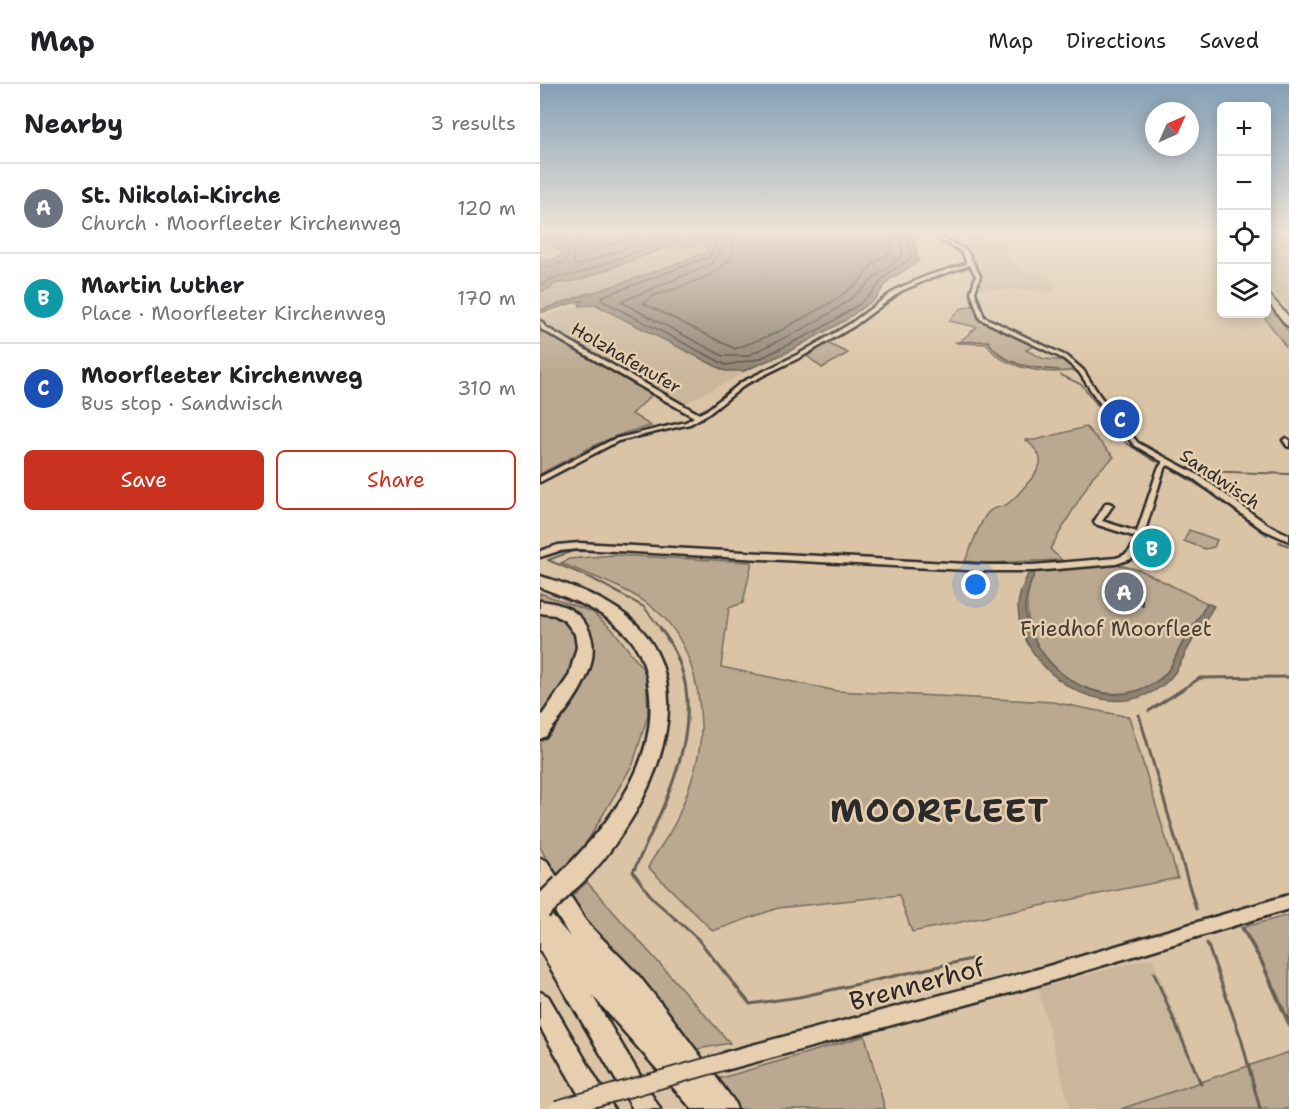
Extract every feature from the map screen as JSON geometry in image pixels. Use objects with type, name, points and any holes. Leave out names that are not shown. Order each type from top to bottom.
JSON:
[{"type":"highway","points":[[540,581],[592,602],[631,629],[649,656],[658,689],[655,744],[635,794],[602,844],[540,909]]},
{"type":"highway","points":[[540,607],[562,611],[575,621],[582,629],[585,649],[573,687],[540,731]]},
{"type":"highway","points":[[540,868],[580,932],[644,1000],[724,1109]]},
{"type":"highway","points":[[540,919],[709,1109]]},
{"type":"highway","points":[[540,929],[647,1109]]},
{"type":"highway","points":[[540,1004],[601,1109]]},
{"type":"highway","points":[[562,1045],[586,1109]]},
{"type":"main road","points":[[1271,300],[1289,323]]},
{"type":"street","points":[[540,480],[616,440],[673,428],[699,417],[718,405],[737,387],[801,355],[852,325],[899,290],[927,278]]},
{"type":"street","name":"Sandwisch","points":[[978,278],[973,292],[982,318],[1050,348],[1072,362],[1132,440],[1196,477],[1265,527],[1289,538]]},
{"type":"street","name":"Holzhafenufer","points":[[540,323],[543,328],[699,417]]},
{"type":"street","points":[[540,554],[558,548],[579,546],[985,568],[1033,568],[1122,560],[1132,554],[1161,469],[1167,462]]},
{"type":"street","points":[[1109,505],[1098,522],[1139,535]]},
{"type":"street","name":"Brennerhof","points":[[557,1109],[1028,980],[1289,902]]},
{"type":"shaded area","points":[[979,278],[1050,278],[1056,292],[977,289]]},
{"type":"shaded area","points":[[1271,278],[1289,278],[1289,310],[1271,287]]},
{"type":"shaded area","points":[[579,304],[596,305],[736,372],[751,369],[677,408],[540,329],[540,318]]},
{"type":"shaded area","points":[[1152,958],[1202,1082],[1121,1109],[1070,1109],[1038,988]]},
{"type":"green space","points":[[540,278],[641,278],[614,288],[588,293],[540,311]]},
{"type":"green space","points":[[975,305],[982,322],[1037,344],[1026,350],[1044,359],[1068,361],[1075,370],[1040,371],[1014,365],[993,352],[987,344],[958,343],[977,327],[949,321],[960,309]]},
{"type":"green space","points":[[1271,307],[1289,332],[1289,351],[1265,318],[1271,318]]},
{"type":"green space","points":[[540,329],[653,394],[632,414],[651,426],[607,440],[540,474]]},
{"type":"green space","points":[[827,343],[848,353],[822,368],[806,355]]},
{"type":"green space","points":[[1086,427],[1114,457],[1093,476],[1050,549],[1062,560],[987,563],[965,561],[988,512],[1012,501],[1039,467],[1040,457],[1026,440],[1035,440]]},
{"type":"green space","points":[[1189,530],[1217,540],[1214,547],[1205,549],[1184,541]]},
{"type":"green space","points":[[613,555],[752,562],[743,603],[729,608],[721,667],[837,691],[1053,702],[1129,717],[1178,878],[912,932],[899,895],[778,908],[713,931],[648,867],[677,819],[690,786],[701,738],[698,693],[683,645],[664,618],[642,600],[561,563],[569,559]]},
{"type":"green space","name":"Friedhof Moorfleet","points":[[1119,565],[1140,570],[1207,603],[1163,676],[1131,692],[1104,693],[1079,685],[1057,670],[1040,649],[1029,624],[1028,597],[1036,570]]},
{"type":"green space","points":[[540,593],[592,612],[614,631],[646,673],[648,715],[633,764],[581,852],[557,879],[540,847],[540,742],[568,711],[579,690],[586,673],[589,639],[585,624],[576,612],[561,605],[540,602]]},
{"type":"green space","points":[[540,612],[561,618],[569,624],[575,631],[580,650],[571,678],[540,721]]},
{"type":"green space","points":[[587,882],[730,1043],[693,1050],[566,902]]},
{"type":"green space","points":[[1289,915],[1289,1027],[1261,963],[1241,928]]},
{"type":"green space","points":[[865,1036],[885,1109],[735,1109],[711,1081]]},
{"type":"green space","points":[[1289,1052],[1289,1109],[1121,1109]]},
{"type":"water","points":[[540,278],[585,278],[553,284],[551,288],[540,292]]},
{"type":"water","points":[[637,278],[892,278],[876,298],[844,321],[786,353],[744,371],[725,371],[596,305],[580,306],[579,304],[584,300],[540,313],[540,310]]},
{"type":"water","points":[[1029,572],[1035,572],[1028,589],[1025,612],[1038,646],[1061,673],[1091,690],[1108,694],[1125,694],[1142,689],[1159,680],[1169,669],[1207,603],[1214,606],[1175,672],[1162,686],[1139,697],[1115,701],[1091,697],[1069,687],[1049,672],[1033,653],[1022,631],[1018,607],[1020,593]]},
{"type":"building","points":[[1120,581],[1141,596],[1143,605],[1131,605],[1110,587]]},
{"type":"waterway","points":[[955,342],[988,341],[994,349],[1010,361],[1029,367],[1059,370]]},
{"type":"waterway","points":[[1061,375],[1082,385],[1126,443],[1156,462]]},
{"type":"waterway","points":[[1170,468],[1211,493],[1267,535]]},
{"type":"waterway","points":[[1201,471],[1289,474]]},
{"type":"waterway","points":[[1279,542],[1289,546]]},
{"type":"waterway","points":[[620,552],[573,551],[548,560],[593,579],[644,607],[661,629]]},
{"type":"waterway","points":[[660,628],[678,658],[686,688],[687,719],[682,751],[673,782],[633,872],[653,899],[697,938],[750,1004],[799,997],[976,958]]},
{"type":"waterway","points":[[1149,711],[1200,678],[1289,677]]},
{"type":"waterway","points":[[1139,715],[1196,909]]},
{"type":"waterway","points":[[1243,928],[1263,964],[1289,1022]]},
{"type":"waterway","points":[[1207,943],[1241,1038],[1260,1109]]},
{"type":"waterway","points":[[1154,973],[1201,1084]]},
{"type":"place","name":"Moorfleeter Kirchenweg","points":[[1120,419]]},
{"type":"place","name":"Martin Luther","points":[[1152,548]]},
{"type":"place","name":"St. Nikolai-Kirche","points":[[1124,592]]},
{"type":"district","name":"MOORFLEET","points":[[940,810]]}]
